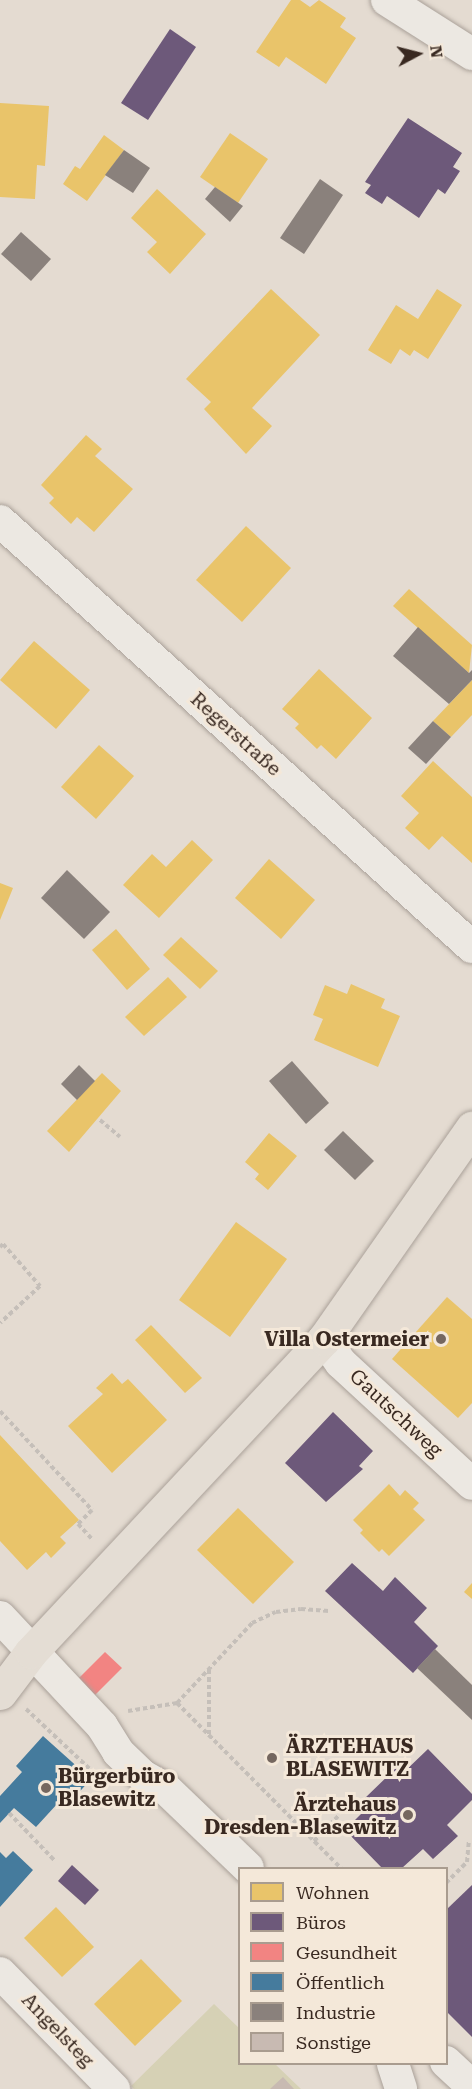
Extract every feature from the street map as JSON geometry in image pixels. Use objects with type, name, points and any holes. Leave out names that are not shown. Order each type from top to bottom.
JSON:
[{"type":"main road","points":[[11,1699],[31,1652],[324,1339],[472,1128]]},
{"type":"street","points":[[387,0],[472,54]]},
{"type":"street","name":"Regerstraße","points":[[0,521],[472,947]]},
{"type":"street","name":"Gautschweg","points":[[324,1339],[341,1363],[472,1484]]},
{"type":"street","points":[[0,1617],[31,1652],[109,1717],[153,1765],[165,1788],[246,1867]]},
{"type":"street","name":"Angelsteg","points":[[0,1973],[114,2089]]},
{"type":"street","points":[[448,2063],[472,2086]]},
{"type":"street","points":[[393,2065],[401,2089]]},
{"type":"path","points":[[100,1120],[120,1137]]},
{"type":"path","points":[[0,1247],[3,1244],[40,1286],[0,1323]]},
{"type":"path","points":[[0,1411],[92,1510],[78,1524],[114,1563]]},
{"type":"path","points":[[109,1717],[177,1703],[252,1623],[276,1612],[301,1609],[329,1611]]},
{"type":"path","points":[[209,1669],[209,1735]]},
{"type":"path","points":[[11,1699],[99,1778]]},
{"type":"path","points":[[177,1703],[339,1867]]},
{"type":"path","points":[[9,1813],[55,1861]]},
{"type":"path","points":[[314,1841],[338,1816]]},
{"type":"path","points":[[448,1883],[467,1862],[469,1840]]},
{"type":"shaded area","points":[[214,2004],[238,2027],[238,2065],[276,2065],[301,2089],[134,2089],[131,2086]]},
{"type":"building: Wohnen","points":[[291,0],[300,0],[310,7],[319,0],[346,18],[340,27],[356,38],[326,84],[286,57],[279,67],[256,52]]},
{"type":"building: Wohnen","points":[[0,103],[49,106],[45,166],[37,165],[35,199],[0,197]]},
{"type":"building: Wohnen","points":[[230,133],[268,159],[238,203],[200,177]]},
{"type":"building: Wohnen","points":[[104,135],[124,150],[87,201],[63,184],[75,166],[80,169]]},
{"type":"building: Wohnen","points":[[157,189],[206,234],[170,274],[147,252],[157,242],[131,218]]},
{"type":"building: Wohnen","points":[[271,289],[320,335],[252,408],[272,426],[246,454],[204,409],[211,402],[186,379]]},
{"type":"building: Wohnen","points":[[437,289],[462,305],[428,359],[414,350],[410,356],[400,349],[391,364],[368,350],[396,305],[418,319]]},
{"type":"building: Wohnen","points":[[86,435],[102,449],[95,456],[133,489],[94,532],[77,517],[71,524],[49,503],[54,498],[41,485]]},
{"type":"building: Wohnen","points":[[246,526],[291,568],[242,622],[196,580]]},
{"type":"building: Wohnen","points":[[409,589],[472,645],[469,673],[393,606]]},
{"type":"building: Wohnen","points":[[34,641],[90,690],[56,729],[0,680]]},
{"type":"building: Wohnen","points":[[319,669],[372,718],[336,759],[321,745],[317,749],[295,728],[299,724],[282,709]]},
{"type":"building: Wohnen","points":[[472,680],[472,715],[451,737],[433,721]]},
{"type":"building: Wohnen","points":[[99,745],[134,776],[96,819],[61,787]]},
{"type":"building: Wohnen","points":[[433,761],[472,797],[472,863],[442,836],[429,850],[405,828],[419,813],[401,796]]},
{"type":"building: Wohnen","points":[[192,840],[213,860],[159,918],[123,885],[152,854],[166,867]]},
{"type":"building: Wohnen","points":[[269,859],[315,900],[281,939],[235,898]]},
{"type":"building: Wohnen","points":[[0,883],[13,888],[0,920]]},
{"type":"building: Wohnen","points":[[116,929],[150,969],[127,990],[92,950]]},
{"type":"building: Wohnen","points":[[181,937],[218,971],[200,989],[163,955]]},
{"type":"building: Wohnen","points":[[168,977],[187,997],[144,1036],[125,1017]]},
{"type":"building: Wohnen","points":[[351,984],[385,999],[381,1008],[400,1016],[378,1067],[314,1040],[323,1019],[313,1015],[325,985],[347,994]]},
{"type":"building: Wohnen","points":[[102,1073],[121,1091],[69,1152],[47,1131]]},
{"type":"building: Wohnen","points":[[269,1133],[297,1156],[268,1190],[255,1179],[259,1174],[245,1162]]},
{"type":"building: Wohnen","points":[[236,1222],[287,1259],[230,1337],[179,1300]]},
{"type":"building: Wohnen","name":"Villa Ostermeier","points":[[447,1297],[472,1319],[472,1403],[458,1418],[392,1359]]},
{"type":"building: Wohnen","points":[[151,1325],[202,1378],[185,1393],[135,1340]]},
{"type":"building: Wohnen","points":[[112,1373],[122,1384],[128,1379],[167,1420],[112,1473],[68,1426],[103,1394],[96,1388]]},
{"type":"building: Wohnen","points":[[0,1435],[79,1520],[60,1537],[66,1543],[51,1558],[46,1552],[27,1570],[0,1541]]},
{"type":"building: Wohnen","points":[[389,1484],[400,1496],[405,1490],[419,1503],[413,1509],[425,1520],[389,1556],[382,1549],[379,1552],[360,1533],[363,1530],[353,1520]]},
{"type":"building: Wohnen","points":[[238,1508],[294,1562],[253,1604],[197,1550]]},
{"type":"building: Wohnen","points":[[472,1583],[472,1599],[464,1592]]},
{"type":"building: Wohnen","points":[[56,1907],[94,1947],[62,1977],[24,1938]]},
{"type":"building: Wohnen","points":[[141,1959],[182,2001],[135,2046],[94,2004]]},
{"type":"building: Büros","points":[[170,29],[196,47],[148,120],[121,103]]},
{"type":"building: Büros","points":[[408,118],[462,153],[453,167],[460,171],[445,194],[438,189],[419,218],[387,196],[382,204],[365,193],[371,185],[365,182]]},
{"type":"building: Büros","points":[[333,1412],[373,1451],[359,1466],[363,1469],[326,1502],[285,1463]]},
{"type":"building: Büros","points":[[352,1563],[383,1591],[395,1577],[427,1608],[414,1622],[438,1646],[413,1673],[325,1591]]},
{"type":"building: Büros","name":"Ärztehaus Dresden-Blasewitz","points":[[428,1749],[472,1794],[472,1800],[447,1825],[458,1836],[433,1859],[423,1849],[403,1867],[381,1867],[345,1830],[369,1806],[363,1800],[397,1767],[403,1773]]},
{"type":"building: Büros","points":[[72,1865],[99,1890],[85,1905],[58,1881]]},
{"type":"building: Büros","points":[[472,1885],[472,2037],[448,2013],[448,1908]]},
{"type":"building: Gesundheit","points":[[105,1652],[122,1668],[95,1695],[79,1678]]},
{"type":"building: Öffentlich","name":"Bürgerbüro Blasewitz","points":[[43,1736],[91,1779],[64,1809],[58,1803],[36,1827],[14,1808],[0,1823],[0,1796],[22,1772],[16,1766]]},
{"type":"building: Öffentlich","points":[[13,1851],[33,1870],[0,1907],[0,1852],[6,1858]]},
{"type":"building: Industrie","points":[[124,150],[150,168],[133,193],[105,175]]},
{"type":"building: Industrie","points":[[320,179],[343,195],[304,254],[280,238]]},
{"type":"building: Industrie","points":[[215,187],[243,206],[230,222],[205,199]]},
{"type":"building: Industrie","points":[[21,232],[51,259],[31,281],[1,254]]},
{"type":"building: Industrie","points":[[418,627],[469,673],[472,670],[472,680],[449,704],[393,656]]},
{"type":"building: Industrie","points":[[433,721],[451,737],[426,764],[408,748]]},
{"type":"building: Industrie","points":[[67,870],[110,912],[84,939],[41,898]]},
{"type":"building: Industrie","points":[[292,1061],[329,1103],[306,1124],[269,1081]]},
{"type":"building: Industrie","points":[[79,1065],[95,1081],[77,1100],[61,1084]]},
{"type":"building: Industrie","points":[[343,1131],[374,1161],[355,1180],[324,1150]]},
{"type":"building: Industrie","points":[[435,1649],[472,1685],[472,1720],[417,1668]]},
{"type":"building: Sonstige","points":[[283,2077],[294,2089],[270,2089]]},
{"type":"place","name":"Villa Ostermeier","points":[[441,1339]]},
{"type":"place","name":"ÄRZTEHAUS BLASEWITZ","points":[[272,1758]]},
{"type":"place","name":"Bürgerbüro Blasewitz","points":[[46,1788]]},
{"type":"place","name":"Ärztehaus Dresden-Blasewitz","points":[[408,1815]]}]
